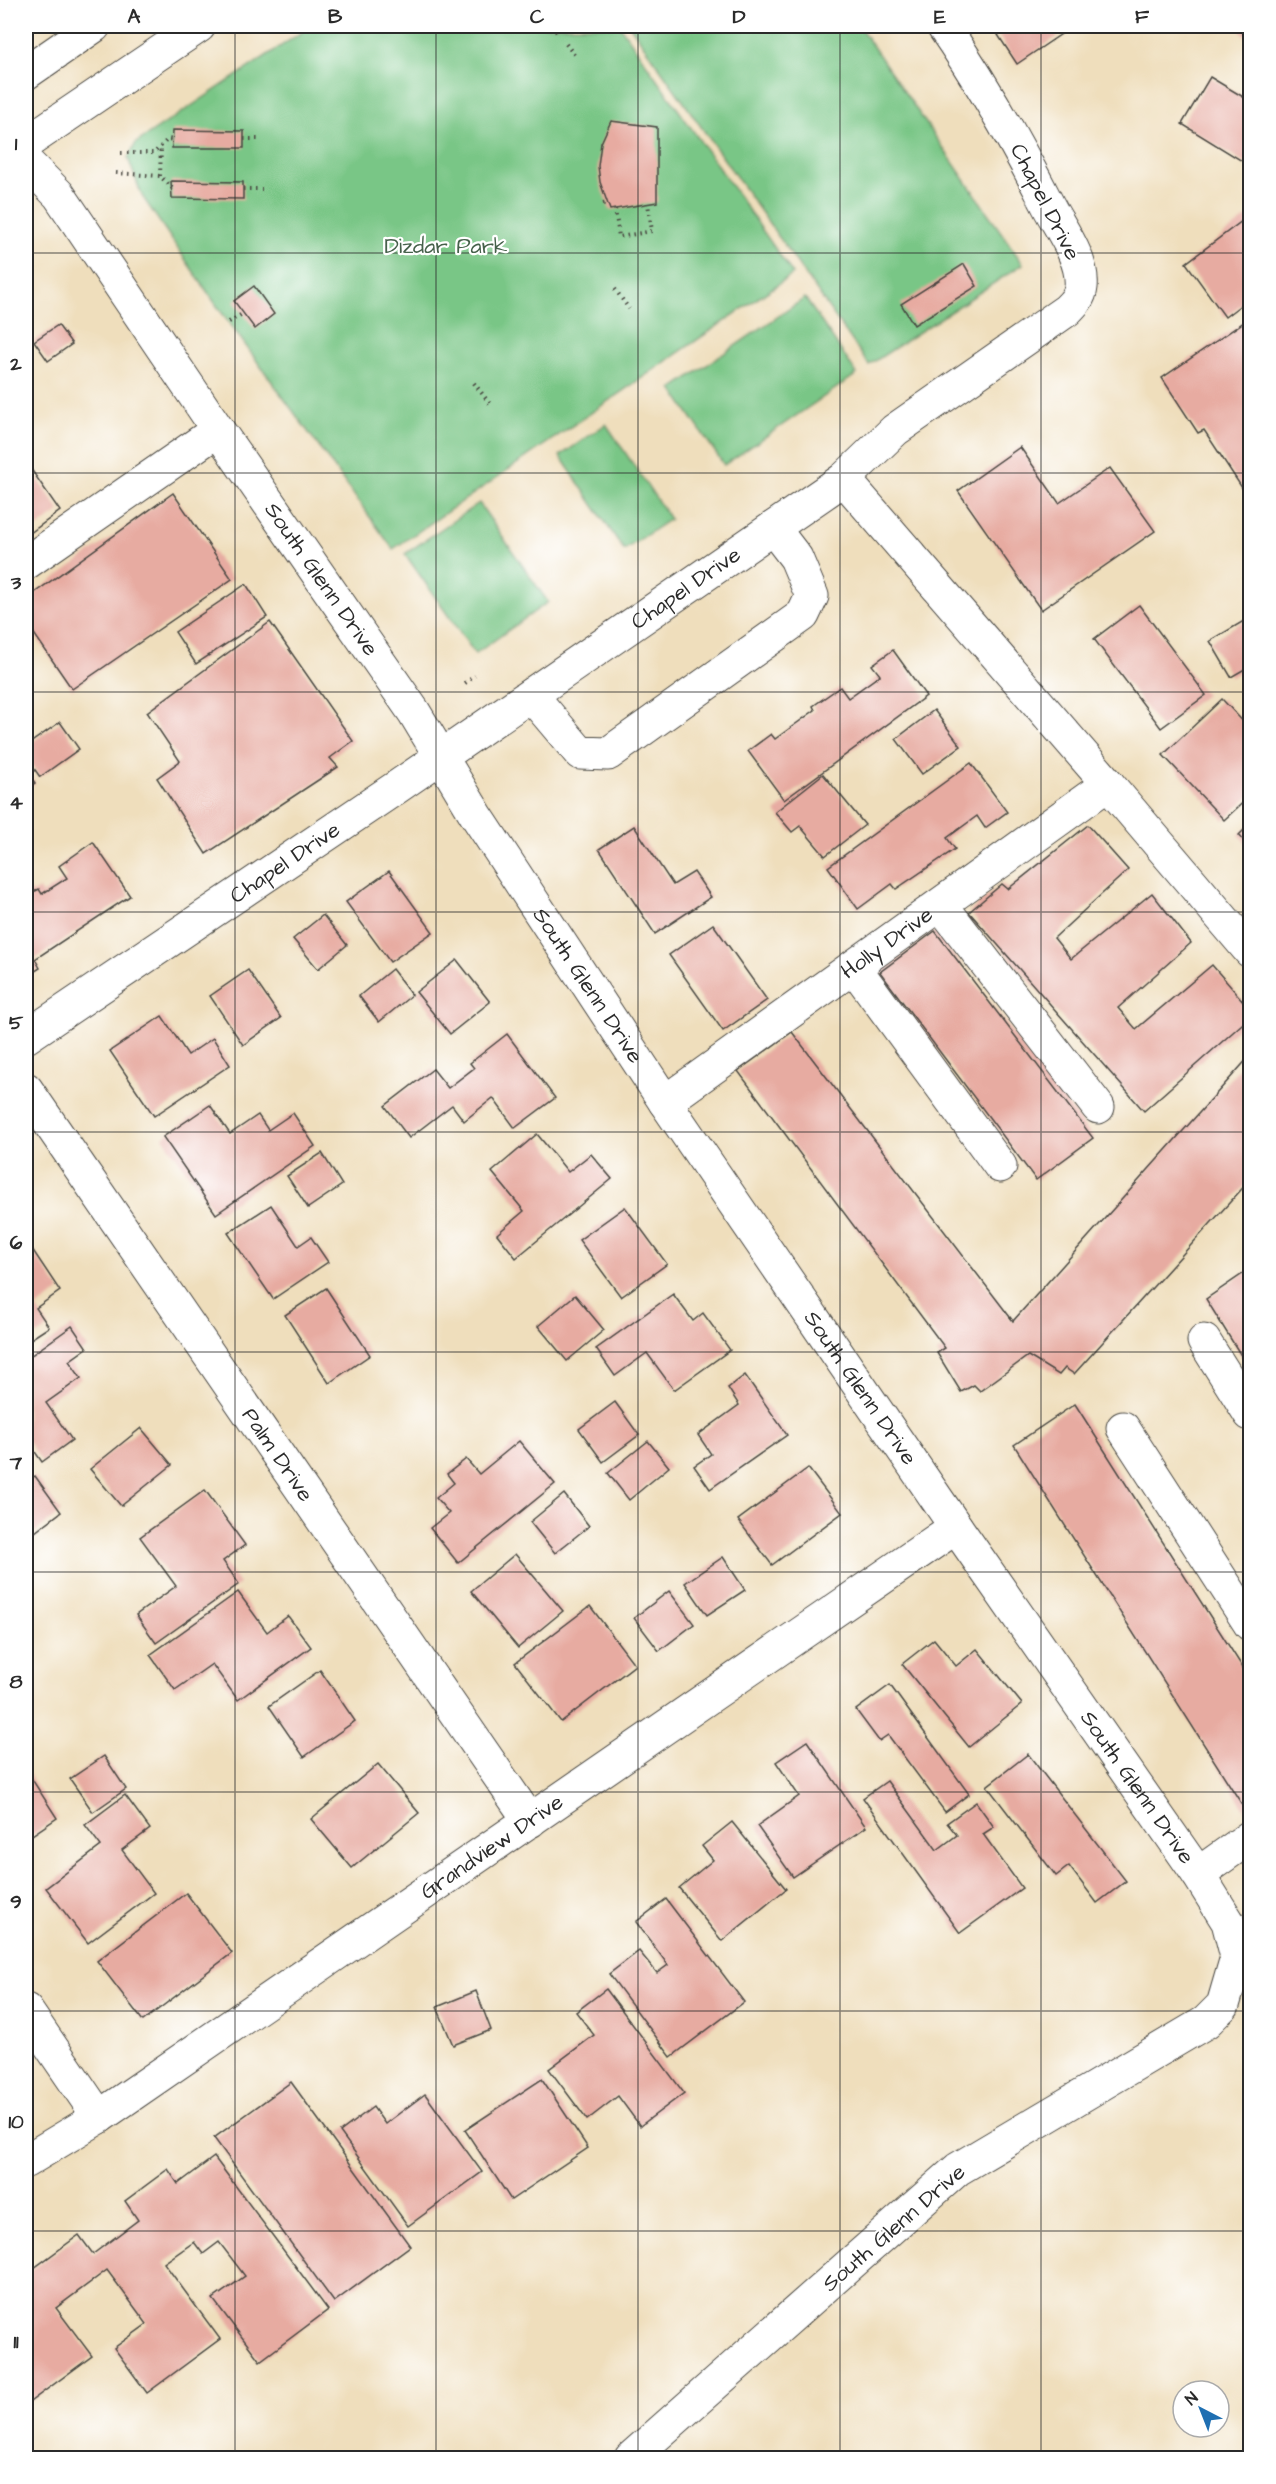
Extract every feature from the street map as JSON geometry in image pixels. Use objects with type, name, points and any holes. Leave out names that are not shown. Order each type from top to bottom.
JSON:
[{"type":"street","points":[[26,73],[94,26]]},
{"type":"street","points":[[26,143],[199,26]]},
{"type":"street","name":"Chapel Drive","points":[[26,1037],[441,757],[844,479],[895,430],[1067,310],[1078,299],[1081,286],[1078,264],[1013,136],[976,74],[943,26]]},
{"type":"street","name":"South Glenn Drive","points":[[26,162],[59,195],[414,712],[476,815],[665,1102],[956,1527],[1198,1874],[1244,1953],[1223,2005],[1206,2022],[958,2169],[631,2458]]},
{"type":"street","points":[[26,563],[218,429]]},
{"type":"street","points":[[844,479],[1251,951]]},
{"type":"street","points":[[531,695],[580,753],[608,754],[803,615],[812,596],[796,558],[773,528]]},
{"type":"street","name":"Holly Drive","points":[[665,1102],[1108,784]]},
{"type":"street","points":[[941,905],[1098,1107]]},
{"type":"street","points":[[854,967],[1000,1166]]},
{"type":"street","name":"Palm Drive","points":[[26,1089],[530,1821]]},
{"type":"street","points":[[1204,1341],[1251,1414]]},
{"type":"street","points":[[1123,1428],[1251,1624]]},
{"type":"street","name":"Grandview Drive","points":[[26,2161],[99,2117],[956,1527]]},
{"type":"street","points":[[1198,1874],[1251,1837]]},
{"type":"street","points":[[26,2010],[99,2117]]},
{"type":"path","points":[[552,26],[559,35]]},
{"type":"path","points":[[566,44],[575,56]]},
{"type":"path","points":[[244,139],[260,139]]},
{"type":"path","points":[[121,153],[154,153],[168,140],[172,140]]},
{"type":"path","points":[[160,176],[161,148]]},
{"type":"path","points":[[116,173],[160,176],[172,188]]},
{"type":"path","points":[[243,189],[262,189]]},
{"type":"path","points":[[615,209],[619,237],[652,231],[648,204]]},
{"type":"path","points":[[615,289],[629,309]]},
{"type":"path","points":[[229,322],[244,313]]},
{"type":"path","points":[[474,383],[490,404]]},
{"type":"path","points":[[465,683],[475,676]]},
{"type":"green space","name":"Dizdar Park","points":[[311,26],[620,26],[793,274],[393,549],[217,306],[142,196],[128,158],[136,143]]},
{"type":"green space","points":[[630,26],[859,26],[1023,264],[869,365]]},
{"type":"green space","points":[[805,298],[857,374],[724,465],[672,389]]},
{"type":"green space","points":[[606,424],[670,519],[624,550],[560,456]]},
{"type":"green space","points":[[479,503],[548,602],[475,654],[405,554]]},
{"type":"building","points":[[1006,26],[1073,26],[1017,64],[998,35],[1008,28]]},
{"type":"building","points":[[1237,26],[1250,26],[1250,42]]},
{"type":"building","points":[[1210,77],[1250,101],[1250,166],[1182,124]]},
{"type":"building","points":[[611,121],[657,127],[657,202],[610,210],[600,182],[598,166],[601,143]]},
{"type":"building","points":[[173,130],[244,131],[244,148],[172,148]]},
{"type":"building","points":[[171,181],[243,182],[243,199],[172,198]]},
{"type":"building","points":[[1250,215],[1250,298],[1225,317],[1186,263]]},
{"type":"building","points":[[964,264],[977,286],[914,325],[901,304]]},
{"type":"building","points":[[254,286],[274,314],[255,329],[234,301]]},
{"type":"building","points":[[1250,318],[1250,500],[1204,430],[1198,433],[1162,378]]},
{"type":"building","points":[[58,325],[72,344],[48,361],[34,341]]},
{"type":"building","points":[[1020,447],[1059,503],[1110,468],[1155,531],[1041,610],[958,491]]},
{"type":"building","points":[[26,462],[60,511],[26,536]]},
{"type":"building","points":[[173,493],[232,579],[72,689],[26,622],[26,599]]},
{"type":"building","points":[[246,584],[267,617],[196,664],[175,632]]},
{"type":"building","points":[[1139,605],[1206,695],[1161,728],[1094,639]]},
{"type":"building","points":[[1247,619],[1250,625],[1250,666],[1231,677],[1210,641]]},
{"type":"building","points":[[270,622],[353,741],[330,758],[338,767],[206,854],[157,778],[180,761],[147,712]]},
{"type":"building","points":[[893,650],[926,696],[784,800],[748,751],[771,734],[775,739],[815,710],[813,706],[840,687],[848,698],[880,675],[872,665]]},
{"type":"building","points":[[1222,699],[1250,729],[1250,796],[1224,820],[1163,755]]},
{"type":"building","points":[[934,710],[961,746],[922,774],[896,739]]},
{"type":"building","points":[[60,722],[79,749],[40,777],[26,757],[26,746]]},
{"type":"building","points":[[971,763],[1007,812],[985,828],[977,816],[947,838],[955,849],[896,889],[892,884],[858,909],[828,867]]},
{"type":"building","points":[[26,768],[35,783],[26,789]]},
{"type":"building","points":[[823,774],[865,825],[825,856],[800,826],[792,832],[775,812]]},
{"type":"building","points":[[1250,824],[1250,848],[1239,835]]},
{"type":"building","points":[[1088,825],[1128,870],[1054,938],[1071,959],[1152,893],[1191,943],[1118,1008],[1136,1029],[1212,965],[1250,1009],[1250,1017],[1144,1111],[969,912],[1002,884],[1008,889]]},
{"type":"building","points":[[634,826],[673,885],[694,872],[711,897],[655,934],[599,849]]},
{"type":"building","points":[[93,842],[130,896],[35,959],[40,968],[26,977],[26,884],[32,893],[39,889],[42,894],[67,878],[59,866]]},
{"type":"building","points":[[389,871],[433,932],[390,962],[346,902]]},
{"type":"building","points":[[323,915],[347,945],[318,969],[293,939]]},
{"type":"building","points":[[713,924],[767,1000],[723,1031],[669,955]]},
{"type":"building","points":[[935,931],[1093,1138],[1036,1180],[880,972]]},
{"type":"building","points":[[457,960],[490,1002],[450,1034],[416,992]]},
{"type":"building","points":[[392,969],[412,995],[379,1022],[359,996]]},
{"type":"building","points":[[248,970],[281,1018],[243,1045],[210,996]]},
{"type":"building","points":[[162,1016],[188,1055],[213,1038],[230,1065],[154,1116],[110,1051]]},
{"type":"building","points":[[792,1032],[1013,1321],[1250,1056],[1250,1180],[1074,1374],[1065,1368],[1059,1375],[1028,1356],[980,1391],[974,1385],[961,1392],[937,1353],[945,1348],[738,1071]]},
{"type":"building","points":[[507,1034],[555,1098],[515,1128],[493,1098],[464,1121],[452,1105],[409,1138],[385,1106],[433,1069],[448,1088],[474,1068],[470,1063]]},
{"type":"building","points":[[210,1105],[230,1134],[258,1115],[268,1130],[293,1113],[315,1146],[216,1214],[163,1137]]},
{"type":"building","points":[[537,1134],[568,1172],[591,1154],[612,1179],[516,1258],[497,1234],[524,1211],[492,1172]]},
{"type":"building","points":[[322,1153],[342,1185],[308,1208],[287,1176]]},
{"type":"building","points":[[271,1205],[298,1246],[311,1237],[328,1262],[273,1299],[228,1233]]},
{"type":"building","points":[[625,1207],[667,1264],[621,1297],[579,1240]]},
{"type":"building","points":[[28,1243],[60,1291],[36,1308],[49,1327],[26,1342],[26,1244]]},
{"type":"building","points":[[1250,1269],[1250,1370],[1206,1299]]},
{"type":"building","points":[[326,1288],[370,1355],[329,1383],[285,1315]]},
{"type":"building","points":[[673,1294],[693,1321],[703,1313],[730,1350],[674,1390],[647,1353],[615,1376],[596,1349]]},
{"type":"building","points":[[575,1295],[604,1330],[567,1361],[538,1326]]},
{"type":"building","points":[[72,1326],[87,1348],[69,1361],[81,1378],[46,1403],[72,1440],[42,1462],[26,1439],[26,1359]]},
{"type":"building","points":[[745,1375],[787,1435],[710,1489],[694,1466],[711,1454],[698,1435],[739,1405],[728,1388]]},
{"type":"building","points":[[615,1402],[639,1435],[603,1462],[579,1429]]},
{"type":"building","points":[[1075,1404],[1250,1679],[1250,1812],[1248,1814],[1014,1445]]},
{"type":"building","points":[[141,1428],[172,1465],[121,1506],[90,1469]]},
{"type":"building","points":[[519,1441],[555,1484],[458,1563],[430,1528],[449,1513],[436,1498],[454,1483],[447,1474],[466,1459],[479,1474]]},
{"type":"building","points":[[648,1441],[669,1467],[629,1500],[608,1473]]},
{"type":"building","points":[[808,1468],[842,1513],[772,1565],[738,1520]]},
{"type":"building","points":[[35,1476],[61,1512],[26,1539],[26,1482]]},
{"type":"building","points":[[205,1490],[245,1545],[223,1561],[239,1584],[156,1643],[136,1615],[176,1586],[140,1537]]},
{"type":"building","points":[[564,1494],[589,1526],[555,1553],[530,1522]]},
{"type":"building","points":[[515,1554],[563,1611],[518,1648],[471,1591]]},
{"type":"building","points":[[723,1557],[745,1590],[707,1615],[685,1583]]},
{"type":"building","points":[[669,1591],[694,1624],[659,1651],[634,1618]]},
{"type":"building","points":[[238,1592],[267,1632],[288,1616],[311,1647],[238,1700],[212,1664],[175,1690],[150,1655]]},
{"type":"building","points":[[590,1606],[635,1665],[561,1722],[515,1663]]},
{"type":"building","points":[[934,1639],[956,1666],[977,1649],[1022,1704],[969,1747],[902,1664]]},
{"type":"building","points":[[320,1670],[355,1721],[304,1757],[269,1706]]},
{"type":"building","points":[[890,1685],[969,1794],[945,1812],[888,1735],[879,1741],[856,1710]]},
{"type":"building","points":[[807,1741],[866,1827],[793,1877],[757,1826],[799,1796],[776,1762]]},
{"type":"building","points":[[1028,1754],[1126,1881],[1097,1903],[1069,1866],[1056,1876],[987,1786]]},
{"type":"building","points":[[104,1756],[126,1789],[93,1812],[70,1779]]},
{"type":"building","points":[[378,1764],[419,1813],[352,1868],[311,1819]]},
{"type":"building","points":[[26,1770],[57,1818],[26,1839]]},
{"type":"building","points":[[887,1781],[937,1850],[957,1835],[947,1823],[976,1802],[994,1827],[983,1834],[1022,1888],[960,1933],[863,1798]]},
{"type":"building","points":[[125,1795],[150,1829],[122,1850],[154,1893],[88,1943],[46,1888],[101,1846],[85,1825]]},
{"type":"building","points":[[732,1822],[786,1889],[722,1941],[679,1888],[713,1860],[702,1846]]},
{"type":"building","points":[[186,1893],[232,1953],[143,2021],[97,1961]]},
{"type":"building","points":[[666,1899],[744,2002],[671,2057],[609,1974],[639,1951],[657,1973],[668,1965],[636,1922]]},
{"type":"building","points":[[606,1989],[684,2093],[640,2126],[618,2096],[587,2120],[549,2069],[594,2035],[576,2012]]},
{"type":"building","points":[[476,1991],[491,2030],[453,2045],[437,2007]]},
{"type":"building","points":[[542,2079],[588,2148],[511,2200],[465,2130]]},
{"type":"building","points":[[291,2082],[410,2246],[334,2302],[214,2138]]},
{"type":"building","points":[[425,2094],[482,2172],[408,2226],[340,2132],[373,2107],[385,2124]]},
{"type":"building","points":[[214,2157],[328,2310],[260,2361],[213,2299],[245,2276],[219,2242],[203,2254],[194,2242],[164,2263],[220,2339],[147,2393],[114,2348],[147,2324],[107,2270],[56,2308],[92,2356],[27,2404],[26,2274],[79,2235],[93,2254],[138,2220],[125,2201],[168,2169],[178,2184]]}]
